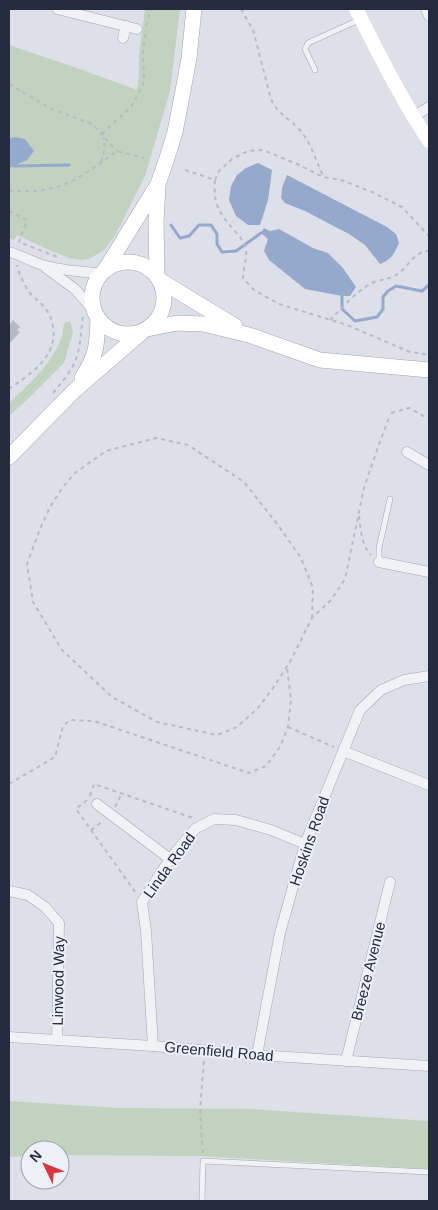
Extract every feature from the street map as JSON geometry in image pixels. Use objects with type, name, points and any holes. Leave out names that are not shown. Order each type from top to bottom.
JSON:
[{"type":"main road","points":[[75,390],[92,362],[97,346],[91,313],[93,287],[158,184],[175,132],[189,58],[194,9]]},
{"type":"main road","points":[[9,457],[75,390],[144,330],[155,323],[162,313],[165,301],[164,288],[159,278],[156,221],[158,184]]},
{"type":"main road","points":[[103,272],[113,265],[126,261],[146,266],[159,278],[208,311],[249,334]]},
{"type":"main road","points":[[91,313],[105,326],[116,332],[130,334],[176,323],[203,324],[249,334],[320,360],[429,370]]},
{"type":"street","points":[[57,9],[138,29]]},
{"type":"street","points":[[426,9],[429,16]]},
{"type":"street","points":[[359,14],[394,83],[429,141]]},
{"type":"street","points":[[123,38],[126,26]]},
{"type":"street","points":[[413,117],[429,107]]},
{"type":"street","points":[[9,252],[16,253],[44,266],[75,289],[91,313]]},
{"type":"street","points":[[44,266],[73,271],[103,272]]},
{"type":"street","points":[[407,452],[429,465]]},
{"type":"street","points":[[379,562],[429,572]]},
{"type":"street","name":"Hoskins Road","points":[[257,1055],[280,932],[305,844],[360,710],[381,690],[404,680],[429,676]]},
{"type":"street","points":[[343,751],[429,785]]},
{"type":"street","points":[[97,804],[170,859]]},
{"type":"street","name":"Linda Road","points":[[153,1046],[146,931],[142,902],[170,859],[195,829],[214,819],[236,820],[271,830],[305,844]]},
{"type":"street","name":"Breeze Avenue","points":[[346,1061],[390,882]]},
{"type":"street","name":"Linwood Way","points":[[9,891],[28,895],[45,907],[59,922],[57,1040]]},
{"type":"street","name":"Greenfield Road","points":[[9,1037],[429,1066]]},
{"type":"lane","points":[[315,70],[305,48],[308,43],[359,14]]},
{"type":"lane","points":[[379,562],[379,548],[390,499]]},
{"type":"lane","points":[[202,1201],[203,1161],[429,1172]]},
{"type":"path","points":[[102,135],[131,106],[141,89],[144,80],[143,53],[145,30],[151,9]]},
{"type":"path","points":[[241,9],[253,30],[275,108],[300,130],[308,142],[323,177]]},
{"type":"path","points":[[9,84],[52,109],[92,124],[117,151],[144,158]]},
{"type":"path","points":[[101,162],[104,148],[102,135]]},
{"type":"path","points":[[429,236],[402,207],[372,192],[341,180],[323,177],[263,150],[248,151],[232,159],[219,171],[215,180],[214,194],[217,207],[243,241],[247,253],[243,278],[254,290],[279,304],[347,325],[410,352],[425,354],[429,357]]},
{"type":"path","points":[[9,191],[48,189],[70,183],[117,151]]},
{"type":"path","points":[[185,170],[215,180]]},
{"type":"path","points":[[9,210],[27,220],[19,242],[64,259]]},
{"type":"path","points":[[330,320],[356,294],[373,283],[392,278],[401,272],[410,260],[424,251],[429,251]]},
{"type":"path","points":[[9,389],[37,368],[46,358],[54,337],[51,317],[46,308],[30,292],[19,273],[17,262],[23,265]]},
{"type":"path","points":[[48,399],[65,378],[77,357],[83,316],[91,313]]},
{"type":"path","points":[[312,618],[313,588],[301,558],[244,482],[188,445],[156,438],[106,451],[76,473],[62,487],[50,507],[27,564],[33,602],[62,650],[112,697],[157,722],[217,735],[237,727],[258,708],[286,667],[312,618],[332,600],[345,579],[364,488],[391,414],[409,408],[429,419]]},
{"type":"path","points":[[359,512],[363,545],[379,562]]},
{"type":"path","points":[[9,784],[55,757],[63,726],[70,720],[94,721],[249,773],[266,766],[280,747],[288,727],[291,700],[286,667]]},
{"type":"path","points":[[288,727],[343,751]]},
{"type":"path","points":[[91,830],[111,815],[122,793]]},
{"type":"path","points":[[203,1161],[200,1112],[205,1050]]},
{"type":"green space","points":[[145,9],[180,9],[170,91],[145,176],[116,234],[104,250],[89,259],[82,260],[69,258],[17,235],[14,240],[9,238],[9,45],[137,90]]},
{"type":"green space","points":[[70,321],[73,332],[64,363],[9,416],[9,403],[45,366],[61,339],[64,323]]},
{"type":"green space","points":[[9,1101],[119,1108],[251,1109],[429,1121],[429,1169],[198,1156],[70,1155],[70,1140],[20,1140],[20,1156],[9,1157]]},
{"type":"water","points":[[14,137],[25,139],[34,151],[27,160],[9,168],[9,139]]},
{"type":"water","points":[[258,163],[272,170],[268,200],[260,225],[248,225],[236,216],[229,200],[231,186],[237,175],[246,168]]},
{"type":"water","points":[[287,175],[387,227],[396,234],[399,243],[392,256],[380,264],[365,245],[349,234],[305,211],[285,203],[281,198],[282,188]]},
{"type":"water","points":[[264,228],[270,231],[279,229],[313,248],[328,253],[343,268],[356,287],[350,296],[305,289],[269,260],[264,251],[268,239],[261,233]]},
{"type":"building","points":[[13,320],[20,327],[17,330],[20,332],[9,344],[9,322],[10,324]]},
{"type":"waterway","points":[[14,166],[69,165]]},
{"type":"waterway","points":[[171,225],[180,238],[189,236],[199,225],[211,225],[217,234],[217,244],[222,252],[236,251],[261,233]]},
{"type":"waterway","points":[[342,296],[342,309],[355,321],[377,317],[383,309],[383,297],[396,286],[422,291],[429,285]]}]
